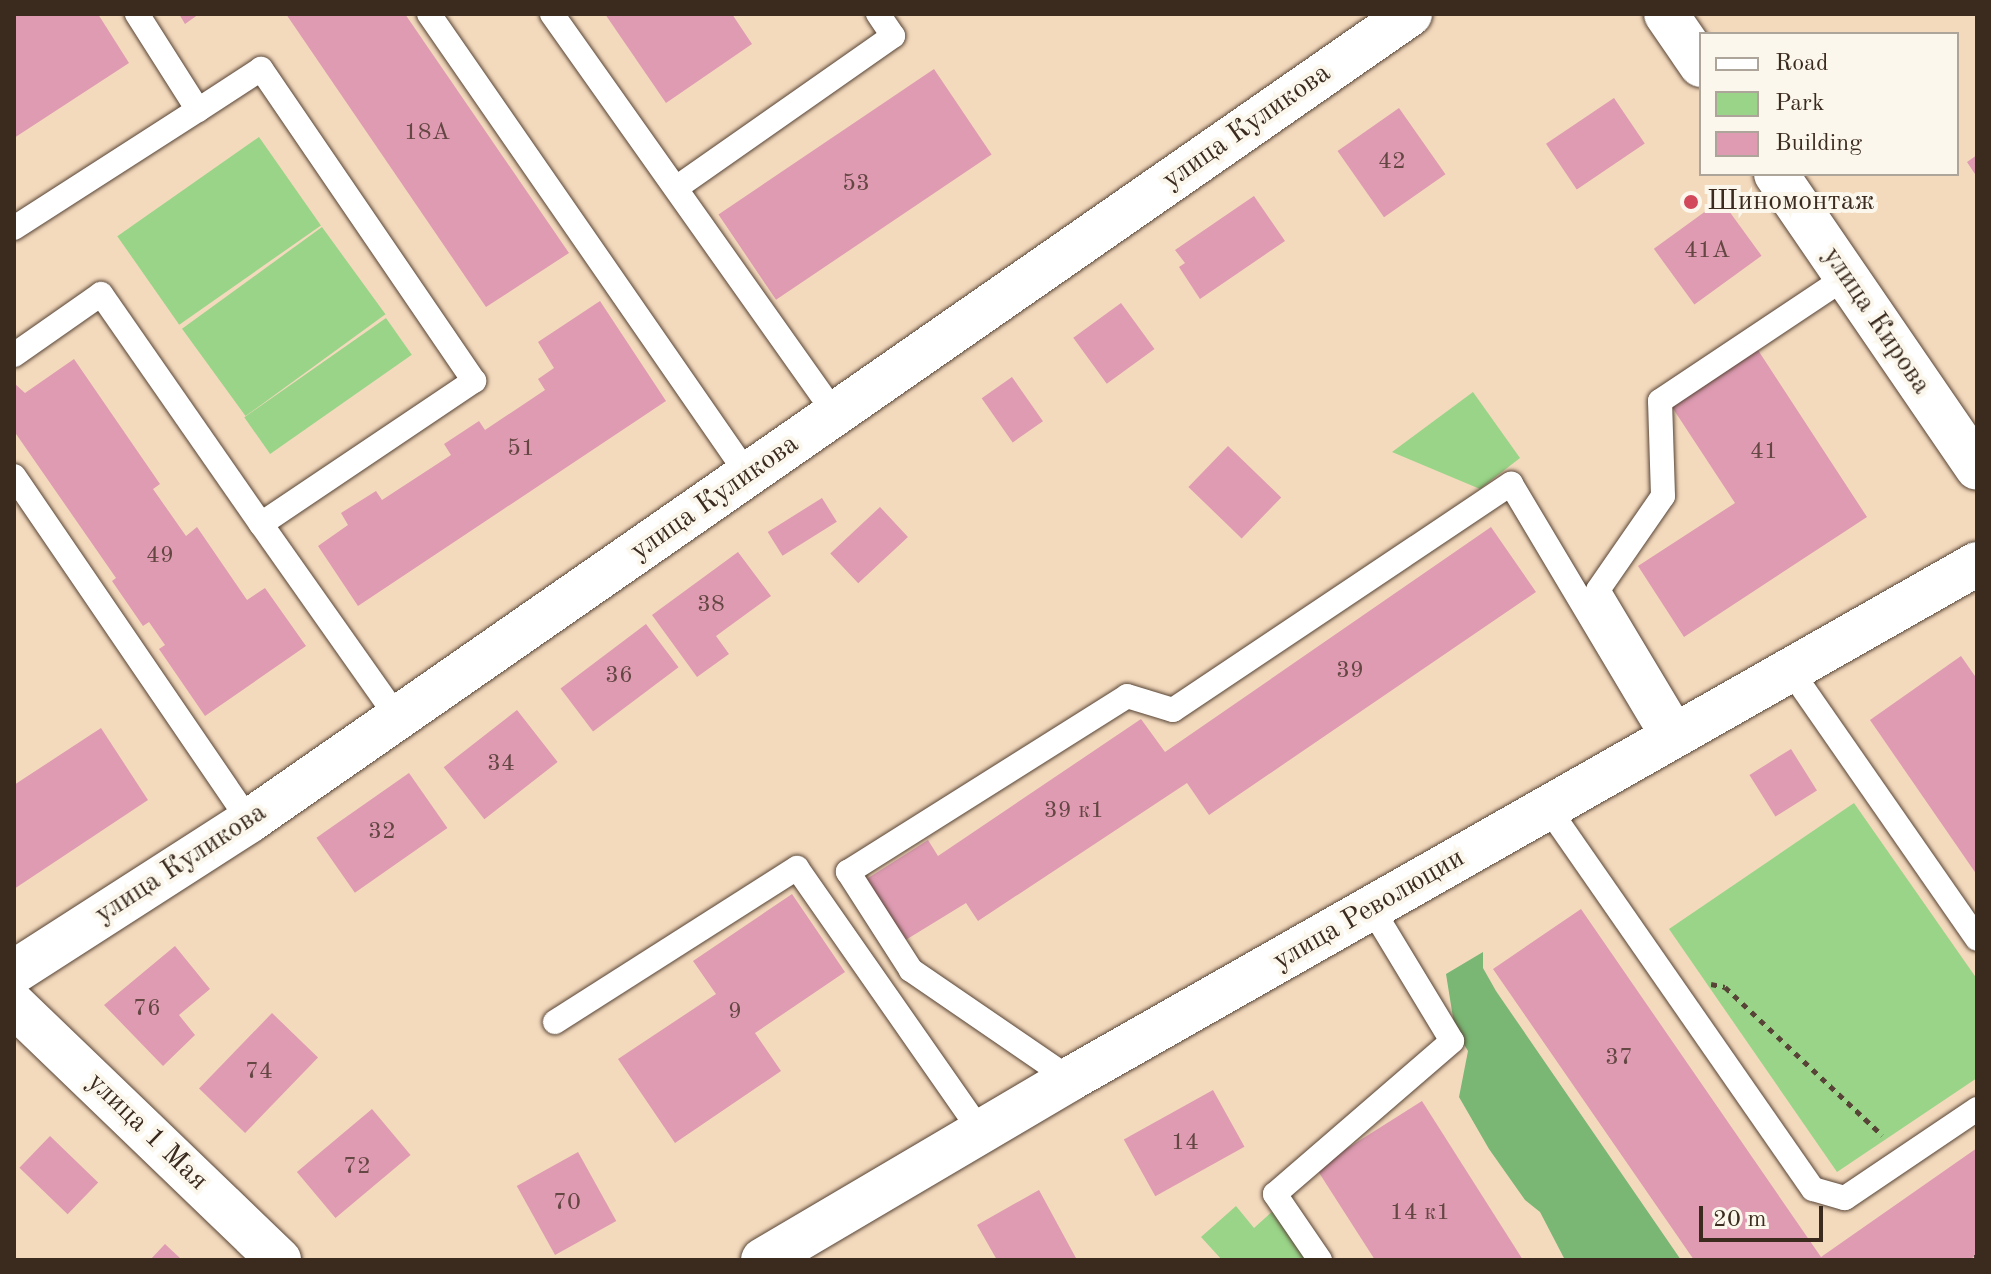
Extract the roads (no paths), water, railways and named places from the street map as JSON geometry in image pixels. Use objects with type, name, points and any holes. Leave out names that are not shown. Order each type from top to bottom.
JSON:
[{"type":"street","name":"улица Куликова","points":[[14,972],[249,821],[1410,14]]},
{"type":"street","points":[[1666,14],[1699,62]]},
{"type":"street","name":"улица Кирова","points":[[1777,176],[1977,468]]},
{"type":"street","name":"улица Революции","points":[[763,1260],[1070,1079],[1977,564]]},
{"type":"street","name":"улица 1 Мая","points":[[14,1005],[279,1260]]},
{"type":"lane","points":[[137,14],[198,110]]},
{"type":"lane","points":[[429,14],[748,475]]},
{"type":"lane","points":[[552,14],[835,414]]},
{"type":"lane","points":[[676,188],[893,36],[878,14]]},
{"type":"lane","points":[[14,228],[261,69],[474,381],[261,524]]},
{"type":"lane","points":[[1674,737],[1598,590],[1663,496],[1660,401],[1846,277]]},
{"type":"lane","points":[[14,355],[101,294],[398,718]]},
{"type":"lane","points":[[14,476],[249,821]]},
{"type":"lane","points":[[1070,1079],[911,970],[848,872],[1127,696],[1173,710],[1511,484],[1674,737]]},
{"type":"lane","points":[[1791,671],[1977,939]]},
{"type":"lane","points":[[1548,808],[1813,1189],[1845,1198],[1977,1109]]},
{"type":"lane","points":[[555,1022],[797,868],[981,1132]]},
{"type":"lane","points":[[1320,1260],[1275,1194],[1452,1041],[1372,909]]},
{"type":"place","name":"Шиномонтаж","points":[[1691,202]]}]
